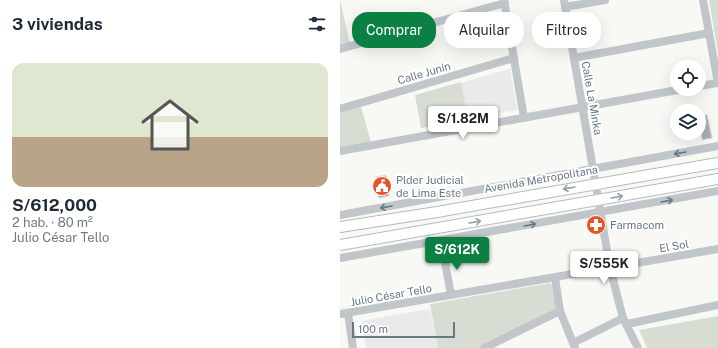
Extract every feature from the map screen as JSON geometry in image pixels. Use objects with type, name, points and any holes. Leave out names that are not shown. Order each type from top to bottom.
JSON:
[{"type":"main road","name":"Avenida Metropolitana","points":[[340,227],[437,212],[718,162]]},
{"type":"main road","points":[[340,245],[718,179]]},
{"type":"street","points":[[564,3],[605,0]]},
{"type":"street","points":[[703,0],[718,83],[706,85]]},
{"type":"street","points":[[340,49],[505,1],[524,118]]},
{"type":"street","name":"Calle La Minka","points":[[564,3],[610,268],[625,321],[638,348]]},
{"type":"street","points":[[574,58],[709,34]]},
{"type":"street","name":"Calle Junín","points":[[340,109],[514,58]]},
{"type":"street","points":[[340,151],[670,91]]},
{"type":"street","name":"Avenida Metropolitana","points":[[340,215],[718,146]]},
{"type":"street","points":[[340,258],[601,213],[718,191]]},
{"type":"street","points":[[441,240],[451,295]]},
{"type":"street","name":"El Sol","points":[[610,268],[718,249]]},
{"type":"street","name":"Julio César Tello","points":[[344,314],[610,268]]},
{"type":"street","points":[[555,278],[560,311],[574,346],[625,321],[718,305]]},
{"type":"street","points":[[484,348],[560,311]]},
{"type":"street","points":[[344,314],[353,348]]},
{"type":"shaded area","points":[[340,0],[350,44],[340,46]]},
{"type":"shaded area","points":[[709,0],[718,0],[718,53]]},
{"type":"shaded area","points":[[510,69],[517,110],[467,118],[461,83]]},
{"type":"shaded area","points":[[461,82],[468,120],[421,128],[415,95]]},
{"type":"shaded area","points":[[361,107],[371,142],[340,148],[340,113]]},
{"type":"shaded area","points":[[550,283],[554,289],[556,297],[554,313],[480,348],[438,348],[430,304]]},
{"type":"shaded area","points":[[430,309],[438,348],[366,348],[361,321]]},
{"type":"shaded area","points":[[718,316],[718,348],[647,348],[639,330]]},
{"type":"building","points":[[706,115],[712,138],[706,139]]},
{"type":"building","name":"Plder Judicial de Lima Este","points":[[386,175],[389,196],[379,198],[376,177]]},
{"type":"place","name":"Plder Judicial de Lima Este","points":[[382,186]]},
{"type":"place","name":"Farmacom","points":[[596,225]]}]
